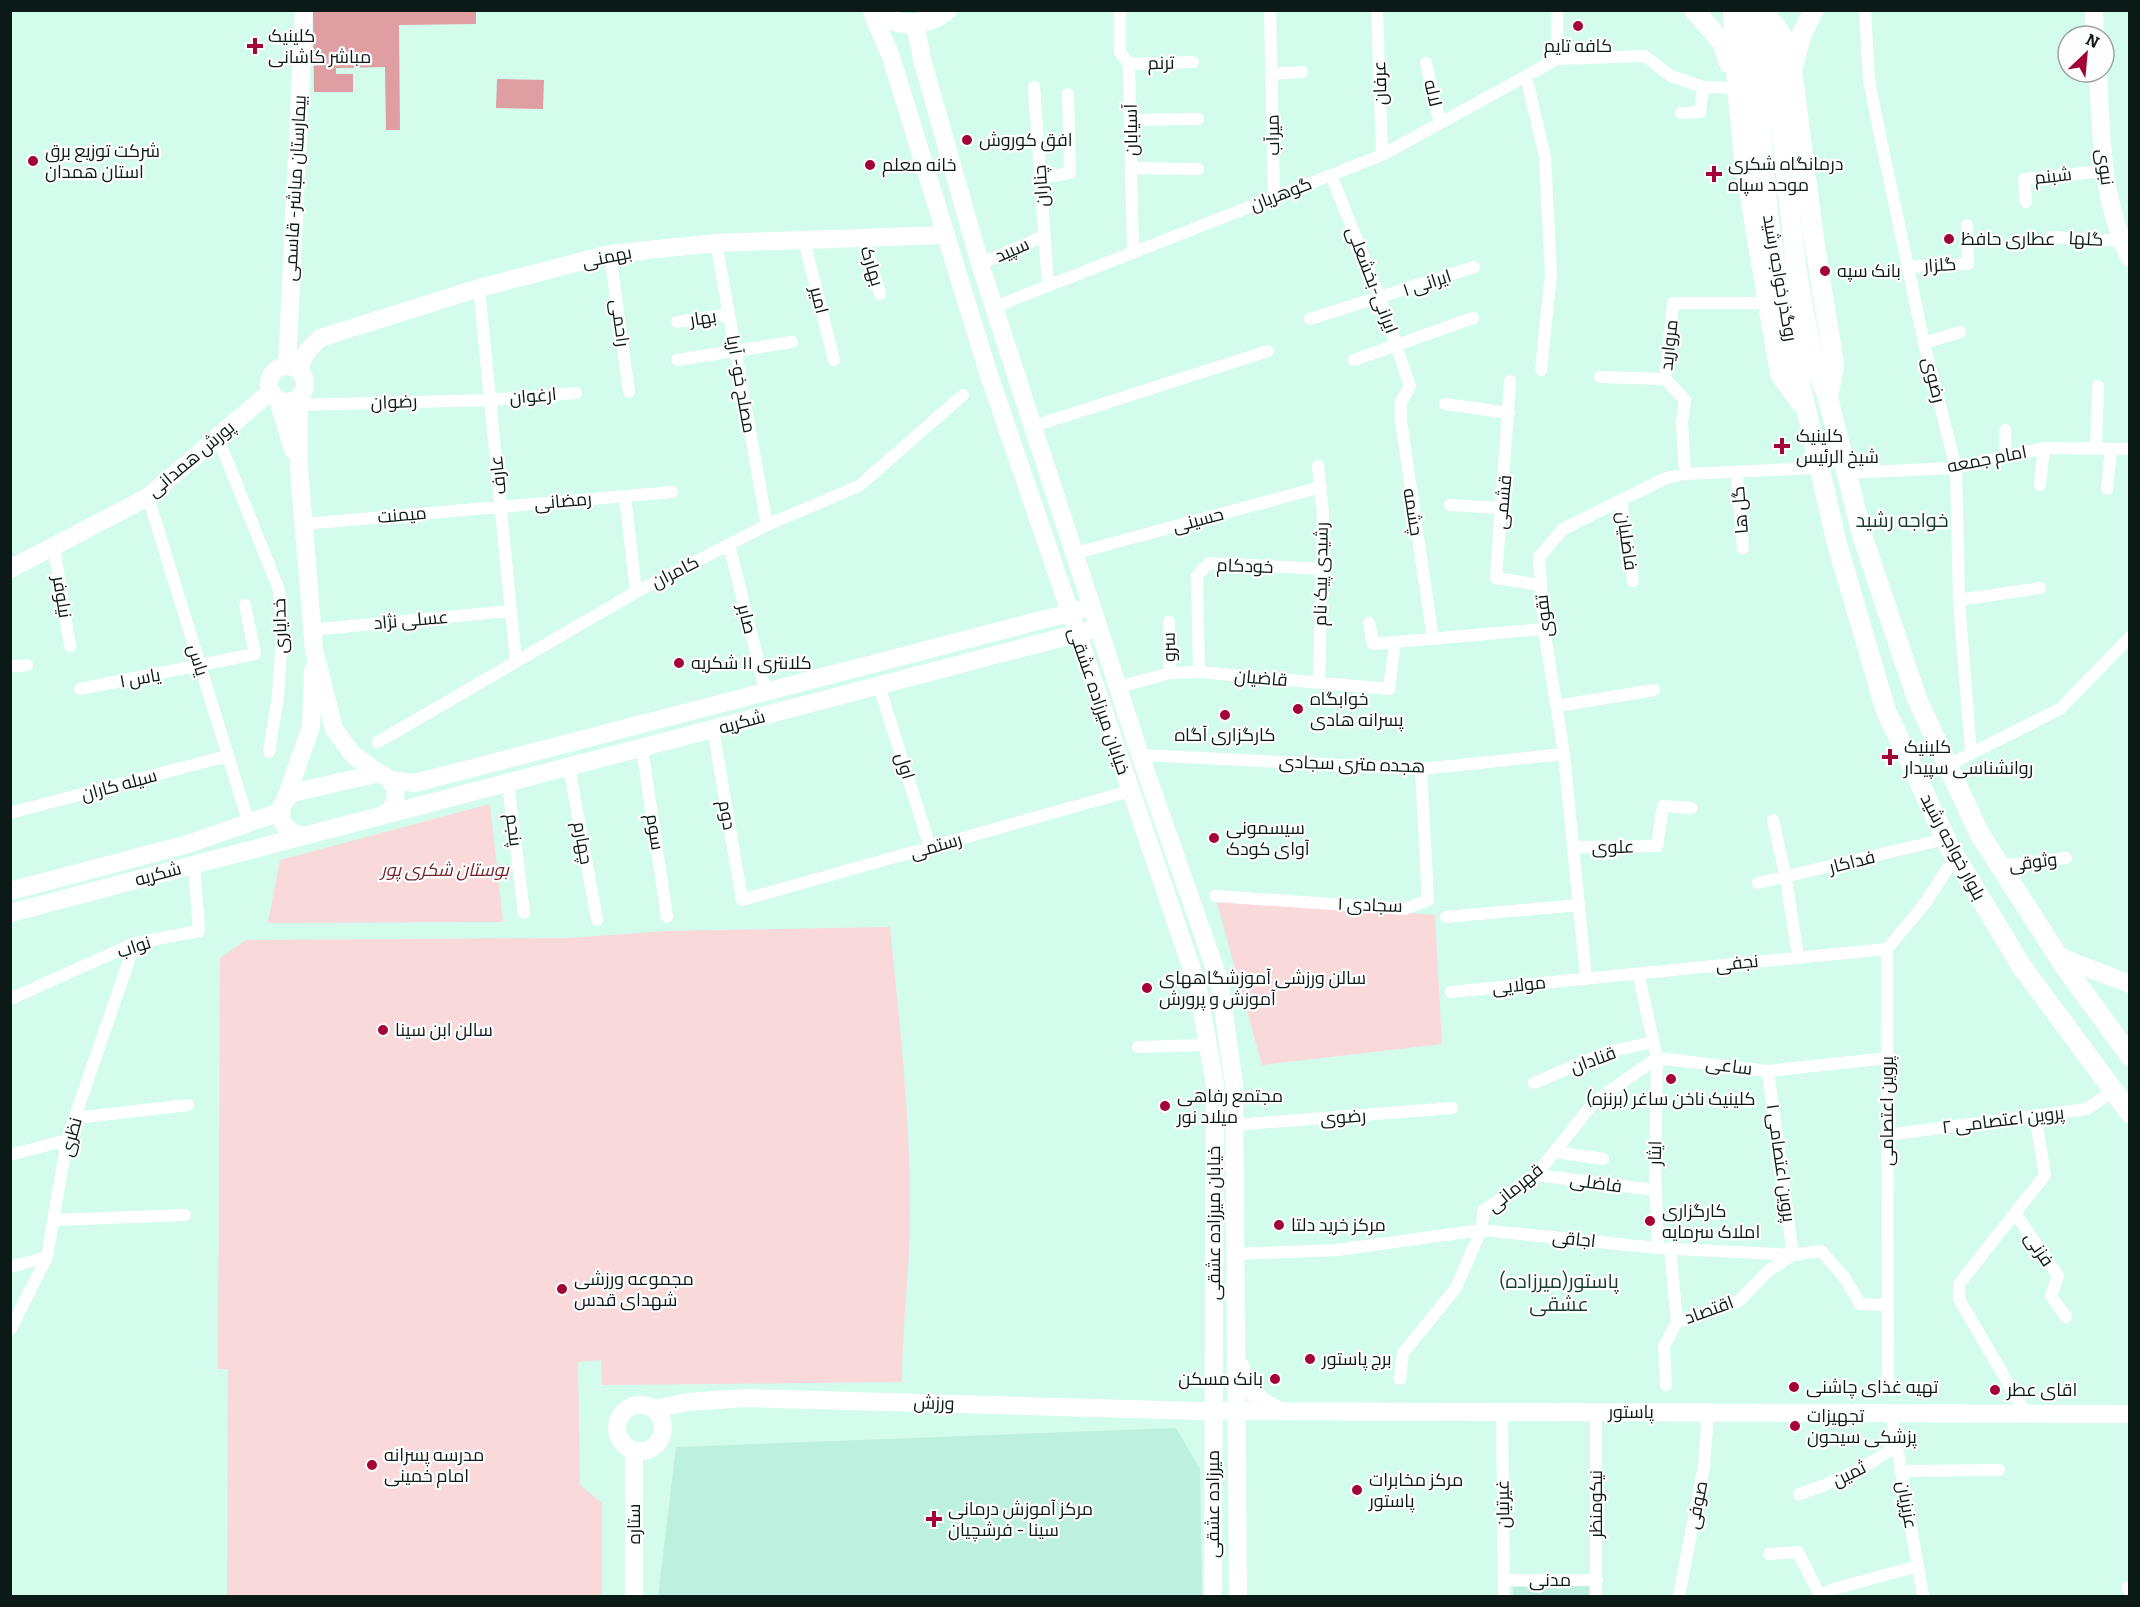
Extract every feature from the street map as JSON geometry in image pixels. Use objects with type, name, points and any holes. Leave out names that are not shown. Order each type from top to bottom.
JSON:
[{"type":"main road","name":"بیمارستان مباشر- قاسمی","points":[[292,368],[304,10]]},
{"type":"main road","name":"خیابان میرزاده عشقی","points":[[871,10],[891,57],[944,235],[1069,614],[1197,984],[1215,1084],[1214,1411]]},
{"type":"main road","points":[[876,10],[897,22],[915,24],[931,21],[947,10]]},
{"type":"main road","points":[[1694,10],[1722,42],[1737,88]]},
{"type":"main road","points":[[1733,10],[1737,88],[1745,167],[1780,374],[1804,410]]},
{"type":"main road","name":"روگذر خواجه رشید","points":[[1749,10],[1769,223],[1805,364]]},
{"type":"main road","name":"روگذر خواجه رشید","points":[[1767,10],[1797,272],[1805,364]]},
{"type":"main road","points":[[1792,70],[1801,36],[1814,10]]},
{"type":"main road","points":[[1737,88],[1740,46],[1744,32],[1755,19],[1772,22],[1777,27],[1792,70],[1814,239],[1834,365],[1828,398]]},
{"type":"main road","name":"خیابان میرزاده عشقی","points":[[915,24],[922,59],[980,264],[1094,606],[1140,754],[1219,980],[1234,1084],[1236,1411]]},
{"type":"main road","name":"نبوی","points":[[2099,84],[2104,171],[2121,241],[2129,258]]},
{"type":"main road","name":"بهمنی","points":[[292,368],[320,338],[479,288],[610,254],[716,243],[944,235]]},
{"type":"main road","name":"بلوار خواجه رشید","points":[[1805,364],[1828,398],[1862,535],[1917,699],[1979,833],[2057,956],[2130,1056]]},
{"type":"main road","name":"بلوار خواجه رشید","points":[[1805,364],[1804,410],[1837,544],[1886,711],[1955,857],[2022,967],[2130,1113]]},
{"type":"main road","points":[[299,469],[274,395],[271,377],[280,367],[292,368],[305,380],[299,401],[299,469],[310,630],[314,650]]},
{"type":"main road","points":[[274,395],[299,401]]},
{"type":"main road","name":"پورش همدانی","points":[[10,569],[148,497],[218,438],[274,395]]},
{"type":"main road","name":"شکریه","points":[[10,891],[188,844],[249,824],[283,805],[292,793],[385,776],[415,783],[1094,606]]},
{"type":"main road","name":"شکریه","points":[[10,913],[1100,627]]},
{"type":"main road","name":"خدایاری","points":[[314,650],[334,729],[353,755],[385,776]]},
{"type":"main road","name":"خدایاری","points":[[283,805],[311,727],[314,650]]},
{"type":"main road","points":[[384,815],[396,799],[396,792],[385,776]]},
{"type":"main road","points":[[283,805],[281,820],[290,832],[305,836]]},
{"type":"main road","points":[[2057,956],[2130,984]]},
{"type":"main road","points":[[1236,1348],[1246,1385],[1258,1399],[1281,1411]]},
{"type":"main road","name":"ورزش","points":[[654,1408],[688,1402],[746,1398],[1236,1411]]},
{"type":"main road","points":[[638,1404],[654,1408],[664,1422],[663,1439],[651,1450],[634,1452],[621,1442],[616,1426],[623,1411],[638,1404]]},
{"type":"main road","name":"میرزاده عشقی","points":[[1213,1596],[1214,1411]]},
{"type":"main road","name":"میرزاده عشقی","points":[[1236,1411],[1238,1596]]},
{"type":"main road","name":"پاستور","points":[[1236,1411],[2130,1414]]},
{"type":"main road","name":"ستاره","points":[[634,1452],[634,1596]]},
{"type":"street","name":"آسیابان","points":[[1120,10],[1120,52],[1129,64],[1133,253]]},
{"type":"street","name":"میرآب","points":[[1270,10],[1274,197]]},
{"type":"street","name":"عرفان","points":[[1377,10],[1382,155]]},
{"type":"street","points":[[1557,10],[1557,59]]},
{"type":"street","name":"رضوی","points":[[1865,10],[1869,80],[1924,342],[1956,468],[1959,600],[1971,753]]},
{"type":"street","name":"گوهریان","points":[[994,307],[1382,155],[1557,59],[1644,56],[1671,76],[1703,87],[1737,88]]},
{"type":"street","name":"ترنم","points":[[1129,64],[1193,62]]},
{"type":"street","name":"لاله","points":[[1426,63],[1440,123]]},
{"type":"street","points":[[1271,74],[1302,72]]},
{"type":"street","points":[[1526,76],[1545,158],[1551,274],[1541,370]]},
{"type":"street","name":"چناران","points":[[1034,87],[1048,286]]},
{"type":"street","points":[[1681,113],[1700,112],[1703,87]]},
{"type":"street","points":[[1040,178],[1070,173],[1068,94]]},
{"type":"street","points":[[1131,120],[1198,119]]},
{"type":"street","points":[[1131,168],[1198,169]]},
{"type":"street","name":"شبنم","points":[[2026,202],[2024,179],[2104,171]]},
{"type":"street","name":"ایرانی-بخشعلی","points":[[1331,175],[1380,298],[1410,386]]},
{"type":"street","name":"گلزار","points":[[1908,267],[1968,264],[1967,225]]},
{"type":"street","name":"سپید","points":[[980,264],[1044,236]]},
{"type":"street","name":"بهارک","points":[[863,237],[880,294]]},
{"type":"street","name":"گلها","points":[[2050,237],[2121,241]]},
{"type":"street","name":"امیر","points":[[804,240],[834,360]]},
{"type":"street","name":"مصلح خو- آریا","points":[[716,243],[767,525]]},
{"type":"street","name":"راحمی","points":[[610,254],[629,392]]},
{"type":"street","name":"ایرانی ۱","points":[[1310,319],[1474,267]]},
{"type":"street","name":"عارف","points":[[479,288],[516,662]]},
{"type":"street","name":"مروارید","points":[[1685,474],[1682,422],[1685,400],[1665,379],[1673,303],[1768,303]]},
{"type":"street","name":"بهار","points":[[677,321],[729,314]]},
{"type":"street","points":[[1354,360],[1473,318]]},
{"type":"street","points":[[1924,342],[1960,332]]},
{"type":"street","points":[[677,360],[792,342]]},
{"type":"street","points":[[1034,426],[1268,351]]},
{"type":"street","points":[[1600,377],[1665,379]]},
{"type":"street","name":"قشمی","points":[[1510,381],[1496,578],[1540,585]]},
{"type":"street","name":"چشمه","points":[[1410,386],[1401,402],[1401,421],[1433,639]]},
{"type":"street","points":[[2096,450],[2098,386]]},
{"type":"street","name":"ارغوان","points":[[490,400],[576,393]]},
{"type":"street","name":"کامران","points":[[378,742],[636,592],[767,525],[860,486],[963,395]]},
{"type":"street","name":"رضوان","points":[[299,401],[490,400]]},
{"type":"street","points":[[1445,404],[1509,414]]},
{"type":"street","points":[[2005,430],[2005,455]]},
{"type":"street","name":"خدایاری","points":[[218,438],[279,590],[282,638],[278,696],[269,752]]},
{"type":"street","points":[[2040,485],[2044,448]]},
{"type":"street","name":"امام جمعه","points":[[1845,472],[1956,468],[2005,455],[2044,448],[2130,449]]},
{"type":"street","points":[[2107,489],[2111,450]]},
{"type":"street","name":"رشیدی پیک نام","points":[[1318,466],[1323,514],[1319,682]]},
{"type":"street","name":"تقوی","points":[[1586,978],[1564,754],[1545,629],[1539,557],[1563,529],[1666,478],[1685,474],[1818,468]]},
{"type":"street","name":"گل ها","points":[[1737,473],[1743,548]]},
{"type":"street","name":"حسینی","points":[[1076,553],[1321,488]]},
{"type":"street","name":"رمضانی","points":[[501,506],[672,492]]},
{"type":"street","points":[[625,496],[636,592]]},
{"type":"street","name":"یاس","points":[[148,497],[249,824]]},
{"type":"street","name":"فاضلیان","points":[[1621,501],[1633,581]]},
{"type":"street","points":[[1450,504],[1502,508]]},
{"type":"street","name":"میمنت","points":[[304,524],[501,506]]},
{"type":"street","name":"صابر","points":[[729,545],[766,693]]},
{"type":"street","name":"نیلوفر","points":[[54,548],[70,646]]},
{"type":"street","name":"خودکام","points":[[1199,672],[1197,576],[1209,563],[1322,569]]},
{"type":"street","points":[[1959,600],[2040,588]]},
{"type":"street","name":"یاس ۱","points":[[80,689],[200,667],[255,654],[245,605]]},
{"type":"street","name":"عسلی نژاد","points":[[310,630],[511,611]]},
{"type":"street","name":"سرو","points":[[1169,622],[1170,673]]},
{"type":"street","points":[[1368,623],[1373,644],[1545,629]]},
{"type":"street","points":[[1948,765],[2060,709],[2130,637]]},
{"type":"street","name":"قاضیان","points":[[1119,687],[1170,673],[1199,672],[1389,688],[1395,642]]},
{"type":"street","points":[[10,667],[27,665]]},
{"type":"street","name":"اول","points":[[879,686],[930,847]]},
{"type":"street","points":[[1557,706],[1654,690]]},
{"type":"street","name":"دوم","points":[[713,729],[742,900]]},
{"type":"street","name":"سوم","points":[[642,748],[668,917]]},
{"type":"street","name":"هجده متری سجادی","points":[[1140,754],[1421,769],[1564,754]]},
{"type":"street","name":"سیله کاران","points":[[10,813],[227,756]]},
{"type":"street","name":"چهارم","points":[[569,767],[597,920]]},
{"type":"street","name":"سجادی ۱","points":[[1215,896],[1405,909],[1428,900],[1421,769]]},
{"type":"street","name":"پنجم","points":[[508,783],[524,913]]},
{"type":"street","name":"رستمی","points":[[742,900],[1130,791]]},
{"type":"street","name":"علوی","points":[[1573,847],[1657,846],[1663,806],[1691,808]]},
{"type":"street","points":[[1773,820],[1786,878],[1798,957]]},
{"type":"street","name":"فداکار","points":[[1758,884],[1946,839]]},
{"type":"street","points":[[1887,949],[1926,903],[1955,857]]},
{"type":"street","name":"وثوقی","points":[[1999,866],[2066,858]]},
{"type":"street","name":"نواب","points":[[10,999],[135,943],[199,931],[194,865]]},
{"type":"street","points":[[1446,917],[1579,905]]},
{"type":"street","name":"نظری","points":[[10,1330],[47,1257],[68,1140],[135,943]]},
{"type":"street","name":"نجفی","points":[[1586,978],[1887,949]]},
{"type":"street","name":"پروین اعتصامی","points":[[1887,949],[1886,1305],[1888,1387]]},
{"type":"street","points":[[1638,973],[1656,1058]]},
{"type":"street","name":"مولایی","points":[[1451,992],[1586,978]]},
{"type":"street","name":"قنادان","points":[[1534,1083],[1607,1052],[1653,1042]]},
{"type":"street","points":[[1138,1047],[1208,1045]]},
{"type":"street","name":"ساعی","points":[[1656,1058],[1768,1071],[1887,1058]]},
{"type":"street","name":"قهرمانی","points":[[1400,1379],[1403,1353],[1456,1288],[1481,1230],[1484,1210],[1536,1175],[1594,1102],[1656,1058]]},
{"type":"street","name":"ایثار","points":[[1656,1058],[1655,1191],[1677,1322]]},
{"type":"street","name":"پروین اعتصامی ۱","points":[[1768,1071],[1793,1256]]},
{"type":"street","name":"پروین اعتصامی ۲","points":[[1887,1135],[2087,1109],[2113,1090]]},
{"type":"street","points":[[75,1118],[188,1105]]},
{"type":"street","name":"رضوی","points":[[1234,1125],[1452,1108]]},
{"type":"street","points":[[2026,1414],[1959,1299],[1959,1284],[2045,1175],[2035,1116]]},
{"type":"street","points":[[10,1155],[68,1140]]},
{"type":"street","points":[[1555,1152],[1604,1159]]},
{"type":"street","name":"فاضلی","points":[[1536,1175],[1655,1191]]},
{"type":"street","name":"فزنی","points":[[2015,1213],[2058,1276],[2051,1296],[2066,1317]]},
{"type":"street","points":[[54,1220],[185,1215]]},
{"type":"street","name":"اجاقی","points":[[1235,1254],[1337,1250],[1481,1230],[1664,1248],[1793,1256],[1821,1251],[1844,1276],[1860,1304],[1886,1305]]},
{"type":"street","name":"اقتصاد","points":[[1666,1385],[1665,1346],[1677,1322],[1739,1301],[1768,1271],[1793,1256]]},
{"type":"street","points":[[10,1267],[47,1257]]},
{"type":"street","name":"غیرتیان","points":[[1502,1412],[1504,1596]]},
{"type":"street","name":"نیکومنظر","points":[[1596,1412],[1596,1596]]},
{"type":"street","name":"صوفی","points":[[1679,1596],[1704,1466],[1708,1412]]},
{"type":"street","name":"عزیزیان","points":[[1891,1413],[1923,1596]]},
{"type":"street","name":"ثمین","points":[[1798,1494],[1866,1468],[1896,1446]]},
{"type":"street","points":[[1901,1471],[1999,1470]]},
{"type":"street","points":[[1769,1554],[1798,1552],[1820,1596],[1830,1590],[1918,1566]]},
{"type":"street","name":"مدنی","points":[[1504,1580],[1597,1580]]},
{"type":"shaded area","points":[[313,11],[476,11],[476,24],[399,25],[400,130],[386,130],[385,67],[336,68],[336,74],[353,74],[353,92],[314,92]]},
{"type":"shaded area","points":[[497,79],[544,80],[543,109],[496,108]]},
{"type":"shaded area","name":"مرکز آموزش درمانی سینا - فرشچیان","points":[[1176,1428],[1200,1469],[1202,1596],[658,1596],[676,1447]]},
{"type":"shaded area","points":[[1589,1585],[1590,1596],[1513,1596],[1513,1587]]},
{"type":"green space","name":"بوستان شکری پور","points":[[490,804],[503,922],[268,923],[280,860]]},
{"type":"green space","points":[[1215,896],[1435,915],[1442,1044],[1262,1065]]},
{"type":"green space","name":"مجموعه ورزشی شهدای قدس","points":[[890,927],[910,1169],[910,1226],[902,1382],[602,1385],[601,1360],[578,1362],[580,1485],[602,1503],[602,1596],[227,1596],[228,1369],[218,1369],[220,958],[246,940],[569,938],[666,931]]},
{"type":"place","name":"کافه تایم","points":[[1578,26]]},
{"type":"place","name":"کلینیک مباشر کاشانی","points":[[255,46]]},
{"type":"place","name":"افق کوروش","points":[[967,140]]},
{"type":"place","name":"شرکت توزیع برق استان همدان","points":[[33,161]]},
{"type":"place","name":"خانه معلم","points":[[870,165]]},
{"type":"place","name":"درمانگاه شکری موحد سپاه","points":[[1714,174]]},
{"type":"place","name":"عطاری حافظ","points":[[1949,239]]},
{"type":"place","name":"بانک سپه","points":[[1825,271]]},
{"type":"place","name":"کلینیک شیخ الرئیس","points":[[1782,446]]},
{"type":"place","name":"کلانتری ۱۱ شکریه","points":[[679,663]]},
{"type":"place","name":"خوابگاه پسرانه هادی","points":[[1298,709]]},
{"type":"place","name":"کارگزاری آگاه","points":[[1225,715]]},
{"type":"place","name":"کلینیک روانشناسی سپیدار","points":[[1890,757]]},
{"type":"place","name":"سیسمونی آوای کودک","points":[[1214,838]]},
{"type":"place","name":"سالن ورزشی آموزشگاههای آموزش و پرورش","points":[[1147,988]]},
{"type":"place","name":"سالن ابن سینا","points":[[383,1030]]},
{"type":"place","name":"کلینیک ناخن ساغر (برنزه)","points":[[1671,1079]]},
{"type":"place","name":"مجتمع رفاهی میلاد نور","points":[[1165,1106]]},
{"type":"place","name":"کارگزاری املاک سرمایه","points":[[1650,1221]]},
{"type":"place","name":"مرکز خرید دلتا","points":[[1279,1225]]},
{"type":"place","name":"مجموعه ورزشی شهدای قدس","points":[[562,1289]]},
{"type":"place","name":"برج پاستور","points":[[1310,1359]]},
{"type":"place","name":"بانک مسکن","points":[[1275,1379]]},
{"type":"place","name":"تهیه غذای چاشنی","points":[[1794,1387]]},
{"type":"place","name":"اقای عطر","points":[[1995,1390]]},
{"type":"place","name":"تجهیزات پزشکی سیحون","points":[[1795,1426]]},
{"type":"place","name":"مدرسه پسرانه امام خمینی","points":[[372,1465]]},
{"type":"place","name":"مرکز مخابرات پاستور","points":[[1357,1490]]},
{"type":"place","name":"مرکز آموزش درمانی سینا - فرشچیان","points":[[934,1519]]},
{"type":"district","name":"خواجه رشید","points":[[1902,520]]},
{"type":"district","name":"(پاستور(میرزاده عشقی","points":[[1559,1292]]}]
